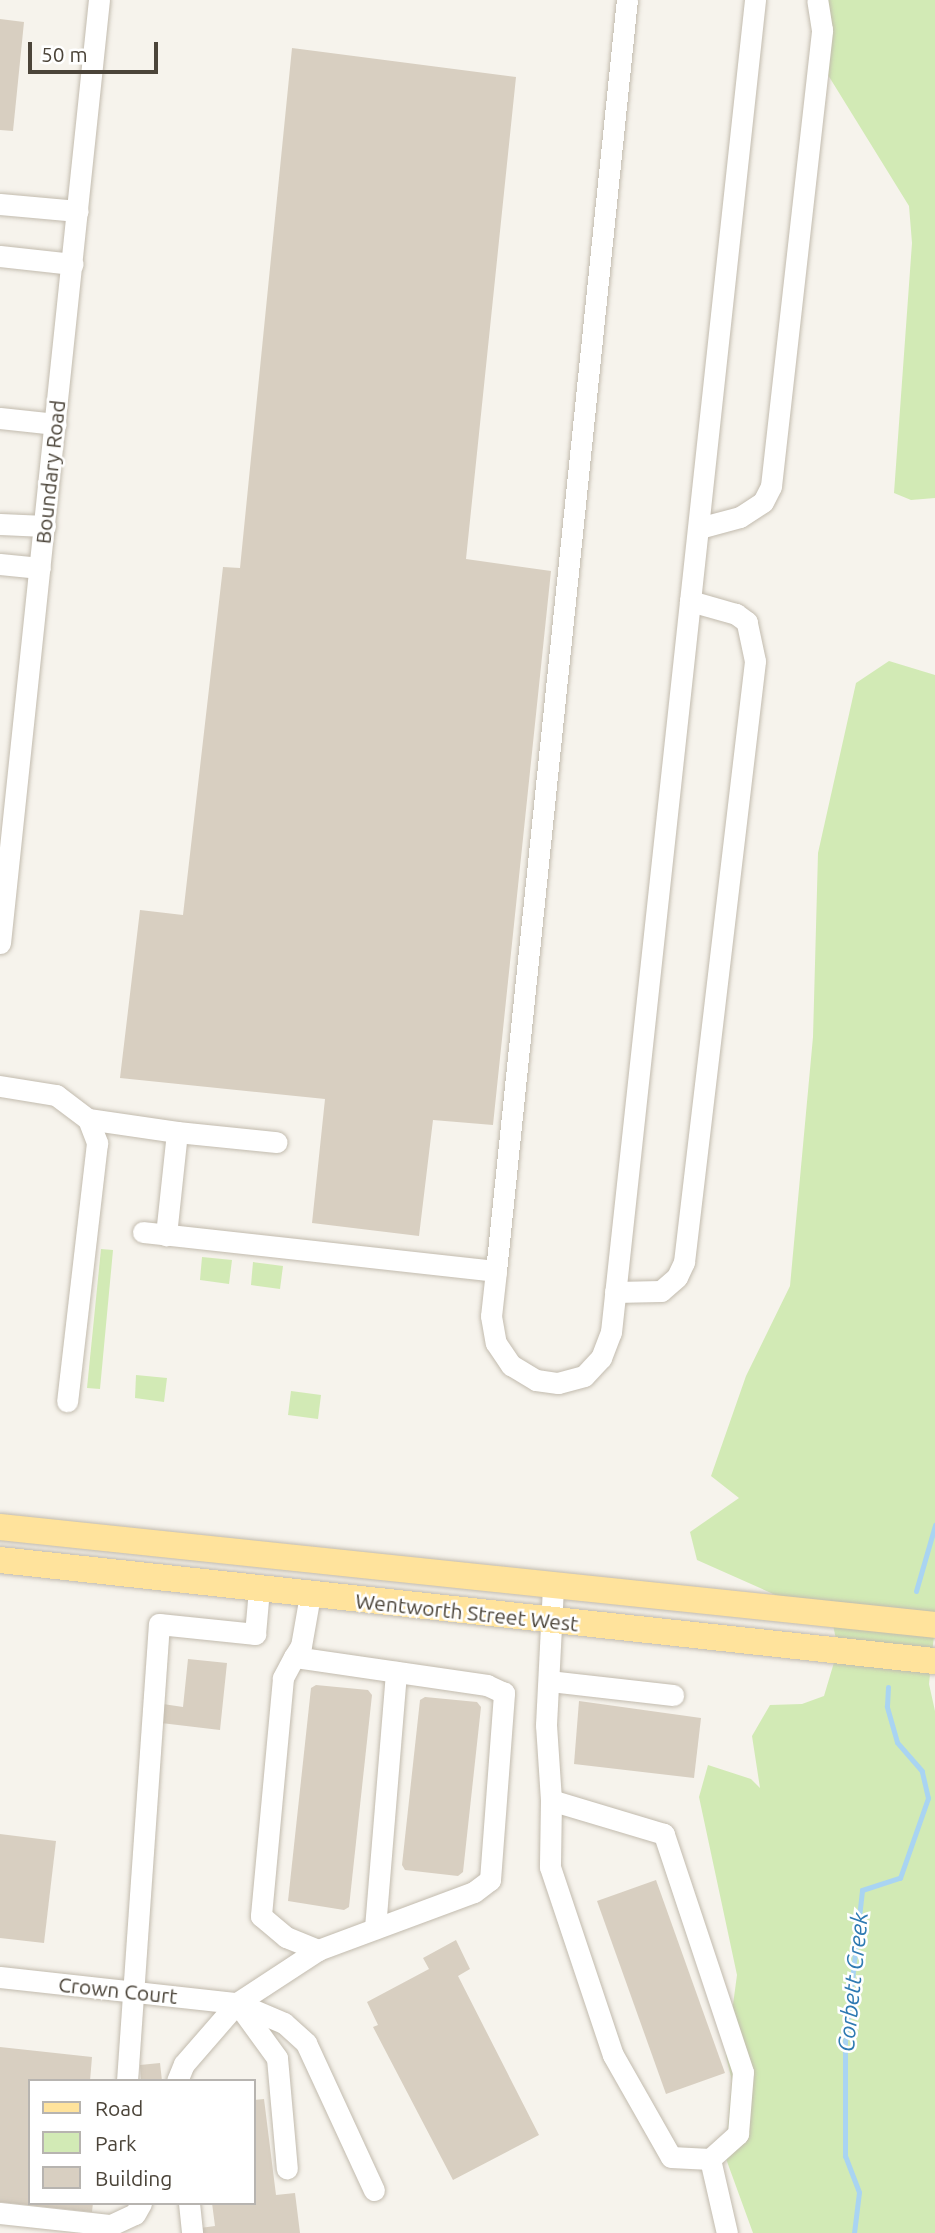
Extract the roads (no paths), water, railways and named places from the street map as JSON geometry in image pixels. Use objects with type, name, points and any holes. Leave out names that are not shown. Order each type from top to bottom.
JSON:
[{"type":"main road","name":"Wentworth Street West","points":[[0,1527],[935,1625]]},
{"type":"main road","name":"Wentworth Street West","points":[[0,1560],[935,1661]]},
{"type":"street","name":"Boundary Road","points":[[0,943],[6,842],[45,526],[99,0]]},
{"type":"street","points":[[627,0],[491,1316],[496,1343],[511,1365],[537,1380],[558,1383],[583,1376],[601,1358],[611,1332],[755,0]]},
{"type":"street","points":[[699,528],[740,516],[763,502],[771,486],[822,30],[817,0]]},
{"type":"street","points":[[0,204],[78,211]]},
{"type":"street","points":[[0,256],[73,264]]},
{"type":"street","points":[[0,418],[56,424]]},
{"type":"street","points":[[0,524],[45,526]]},
{"type":"street","points":[[0,564],[40,568]]},
{"type":"street","points":[[615,1292],[661,1291],[677,1277],[684,1262],[755,662],[747,622],[736,614],[691,601]]},
{"type":"street","points":[[0,1086],[55,1095],[88,1119],[276,1142]]},
{"type":"street","points":[[67,1401],[97,1143],[88,1119]]},
{"type":"street","points":[[166,1235],[177,1132]]},
{"type":"street","points":[[143,1232],[496,1271]]},
{"type":"street","points":[[551,1800],[664,1834],[743,2072],[738,2134],[710,2159],[671,2157],[613,2055],[550,1867],[551,1800],[546,1726],[553,1586]]},
{"type":"street","points":[[127,2079],[130,1991],[159,1624],[255,1634],[259,1589]]},
{"type":"street","points":[[310,1595],[301,1646],[283,1678],[261,1916],[286,1937],[318,1950]]},
{"type":"street","points":[[178,2079],[184,2064],[237,2003],[318,1950],[474,1892],[490,1880],[505,1693],[487,1685],[294,1657]]},
{"type":"street","points":[[375,1928],[396,1672]]},
{"type":"street","points":[[550,1681],[673,1695]]},
{"type":"street","name":"Crown Court","points":[[0,1977],[237,2003],[284,2024],[306,2043],[374,2190]]},
{"type":"street","points":[[237,2003],[277,2058],[287,2169]]},
{"type":"street","points":[[710,2159],[727,2233]]},
{"type":"street","points":[[0,2213],[111,2225],[135,2214],[140,2205]]},
{"type":"street","points":[[189,2205],[192,2233]]},
{"type":"waterway","name":"Corbett Creek","points":[[916,1591],[935,1525]]},
{"type":"waterway","name":"Corbett Creek","points":[[854,2233],[859,2192],[845,2156],[845,2042],[862,1890],[900,1878],[928,1798],[922,1771],[897,1742],[887,1706],[888,1687]]}]
